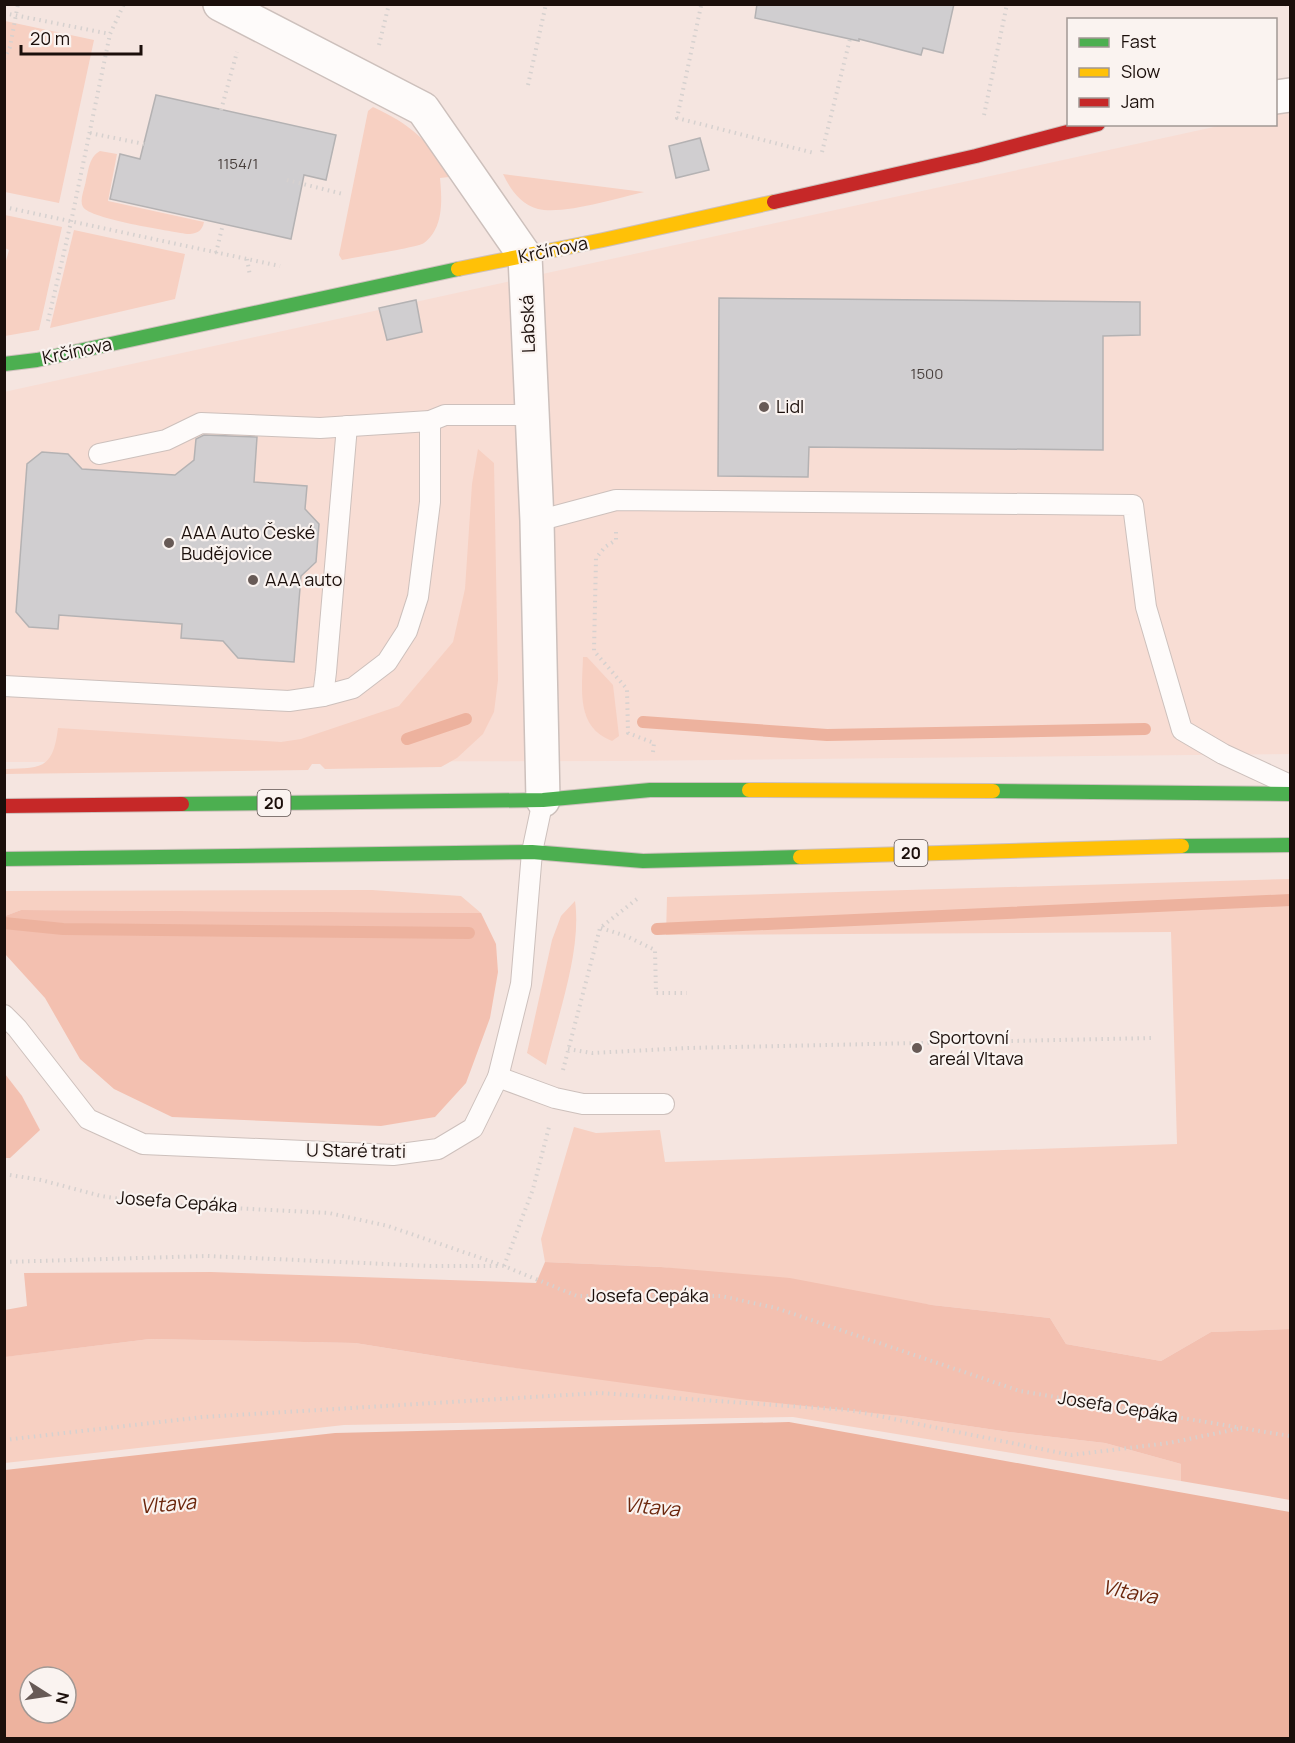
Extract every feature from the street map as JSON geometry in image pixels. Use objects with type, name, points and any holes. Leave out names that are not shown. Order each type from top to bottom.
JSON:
[{"type":"main road","name":"Krčínova","points":[[4,364],[37,360],[352,290],[525,256],[976,156],[1090,126]]},
{"type":"main road","name":"20","points":[[4,806],[543,800],[650,789],[1045,790],[1290,794]]},
{"type":"main road","name":"20","points":[[4,859],[532,852],[643,861],[1290,845]]},
{"type":"street","points":[[220,4],[423,109],[525,256]]},
{"type":"street","name":"Labská","points":[[525,256],[537,521],[543,800]]},
{"type":"lane","points":[[99,454],[166,441],[201,423],[320,428],[430,421],[445,414],[532,415]]},
{"type":"lane","points":[[4,686],[289,701],[353,688],[387,662],[407,631],[418,597],[430,502],[430,421]]},
{"type":"lane","points":[[322,696],[347,426]]},
{"type":"lane","points":[[537,521],[616,500],[1133,504],[1146,607],[1182,730],[1223,754],[1290,785]]},
{"type":"lane","name":"U Staré trati","points":[[4,1015],[17,1028],[88,1119],[143,1144],[393,1155],[438,1149],[473,1128],[498,1077],[521,984],[532,852],[543,800]]},
{"type":"lane","points":[[498,1077],[555,1098],[583,1104],[664,1104]]},
{"type":"path","points":[[4,58],[10,46],[18,4]]},
{"type":"path","points":[[48,323],[110,34],[124,4]]},
{"type":"path","points":[[377,55],[389,4]]},
{"type":"path","points":[[528,85],[546,4]]},
{"type":"path","points":[[976,156],[1007,4]]},
{"type":"path","points":[[1285,4],[1290,6]]},
{"type":"path","points":[[701,6],[677,118],[822,155],[850,39]]},
{"type":"path","points":[[4,13],[110,34]]},
{"type":"path","points":[[221,110],[240,41]]},
{"type":"path","points":[[90,133],[144,144]]},
{"type":"path","points":[[288,180],[343,194]]},
{"type":"path","points":[[4,207],[247,259]]},
{"type":"path","points":[[216,253],[223,224]]},
{"type":"path","points":[[616,531],[616,540],[605,547],[596,558],[594,651],[627,690],[628,733],[654,743],[651,762]]},
{"type":"path","points":[[4,1262],[207,1256],[430,1266],[504,1266],[533,1189],[600,928],[640,897]]},
{"type":"path","points":[[600,928],[626,936],[655,950],[656,993],[687,993]]},
{"type":"path","points":[[568,1049],[592,1053],[688,1048],[1151,1038]]},
{"type":"path","name":"Josefa Cepáka","points":[[4,1174],[41,1180],[101,1196],[154,1204],[329,1213],[388,1226],[504,1266],[577,1296],[721,1296],[776,1308],[1020,1391],[1290,1436]]},
{"type":"path","points":[[4,1440],[203,1417],[599,1393],[849,1410],[1071,1455],[1169,1443],[1245,1428]]},
{"type":"shaded area","points":[[5,21],[94,40],[59,203],[5,192]]},
{"type":"shaded area","points":[[373,107],[398,120],[418,135],[434,153],[449,177],[440,178],[441,204],[438,222],[431,237],[424,243],[342,260],[339,255],[368,111]]},
{"type":"shaded area","points":[[1277,113],[1290,113],[1290,754],[621,761],[5,762],[4,392],[1218,126],[1277,126]]},
{"type":"shaded area","points":[[100,151],[117,154],[108,201],[204,222],[202,228],[196,233],[187,234],[100,216],[83,207],[82,197],[90,164]]},
{"type":"shaded area","points":[[503,174],[644,192],[576,208],[538,209],[526,204],[516,195]]},
{"type":"shaded area","points":[[5,215],[62,227],[39,330],[5,336],[4,268],[9,250],[5,248]]},
{"type":"shaded area","points":[[74,230],[185,254],[175,299],[50,328]]},
{"type":"shaded area","points":[[478,449],[494,463],[498,680],[494,712],[483,734],[457,758],[441,767],[325,769],[320,764],[312,764],[308,770],[5,774],[5,769],[37,766],[49,759],[53,752],[58,728],[281,742],[301,739],[399,706],[453,642],[465,589],[472,484]]},
{"type":"shaded area","points":[[583,657],[587,657],[613,685],[619,736],[612,741],[600,735],[592,727],[587,717],[582,695]]},
{"type":"shaded area","points":[[1290,879],[1290,1329],[1211,1332],[1161,1361],[1066,1344],[1050,1318],[932,1305],[662,1267],[545,1262],[541,1239],[574,1127],[596,1133],[660,1130],[665,1162],[1177,1144],[1171,932],[666,935],[667,897]]},
{"type":"shaded area","points":[[372,890],[461,896],[481,913],[21,910],[5,916],[4,891]]},
{"type":"shaded area","points":[[575,901],[575,940],[572,961],[546,1065],[527,1053],[552,940],[561,916]]},
{"type":"shaded area","points":[[21,910],[481,913],[496,944],[498,972],[490,1018],[466,1083],[435,1117],[381,1126],[172,1117],[114,1089],[80,1059],[45,998],[5,954],[5,916]]},
{"type":"shaded area","points":[[5,1074],[22,1096],[40,1130],[10,1158],[5,1158]]},
{"type":"shaded area","points":[[545,1262],[661,1267],[790,1278],[932,1305],[1050,1318],[1066,1344],[1161,1361],[1211,1332],[1290,1329],[1290,1500],[1181,1481],[1181,1464],[1105,1443],[901,1416],[747,1400],[480,1363],[355,1343],[150,1339],[5,1357],[5,1310],[27,1306],[24,1273],[211,1272],[536,1283]]},
{"type":"shaded area","points":[[150,1339],[355,1343],[480,1363],[1105,1443],[1181,1464],[1181,1481],[793,1417],[344,1425],[5,1463],[4,1357]]},
{"type":"water","name":"Vltava","points":[[789,1422],[1290,1512],[1290,1738],[5,1738],[5,1470],[335,1433]]},
{"type":"building","points":[[757,4],[954,4],[943,53],[923,48],[921,55],[859,39],[859,41],[755,18]]},
{"type":"building","points":[[156,95],[336,135],[326,180],[304,175],[291,239],[110,199],[120,154],[140,159]]},
{"type":"building","points":[[700,138],[709,170],[676,178],[669,146]]},
{"type":"building","points":[[719,298],[1140,302],[1140,335],[1103,336],[1103,450],[809,447],[808,477],[718,476]]},
{"type":"building","points":[[416,300],[422,332],[387,340],[379,308]]},
{"type":"building","name":"AAA Auto České Budějovice","points":[[204,435],[257,437],[254,482],[307,486],[305,509],[319,524],[316,562],[301,576],[294,662],[238,658],[223,641],[181,638],[182,624],[59,615],[58,629],[29,627],[16,612],[27,464],[42,452],[68,454],[82,469],[175,475],[194,460],[196,439]]},
{"type":"waterway","points":[[407,739],[466,719]]},
{"type":"waterway","points":[[643,722],[827,735],[1145,729]]},
{"type":"waterway","points":[[657,929],[1290,900]]},
{"type":"waterway","points":[[4,923],[63,929],[469,933]]},
{"type":"traffic: fast","points":[[4,364],[37,360],[458,269]]},
{"type":"traffic: fast","points":[[182,804],[543,800],[650,790],[749,790]]},
{"type":"traffic: fast","points":[[993,791],[1290,794]]},
{"type":"traffic: fast","points":[[1182,846],[1290,845]]},
{"type":"traffic: fast","points":[[4,859],[532,852],[643,861],[800,857]]},
{"type":"traffic: slow","points":[[458,269],[774,202]]},
{"type":"traffic: slow","points":[[749,790],[993,791]]},
{"type":"traffic: slow","points":[[800,857],[1182,846]]},
{"type":"traffic: jam","points":[[774,202],[976,156],[1090,126]]},
{"type":"traffic: jam","points":[[4,806],[182,804]]},
{"type":"place","name":"Lidl","points":[[764,407]]},
{"type":"place","name":"AAA Auto České Budějovice","points":[[169,543]]},
{"type":"place","name":"AAA auto","points":[[253,580]]},
{"type":"place","name":"Sportovní areál Vltava","points":[[917,1048]]}]
